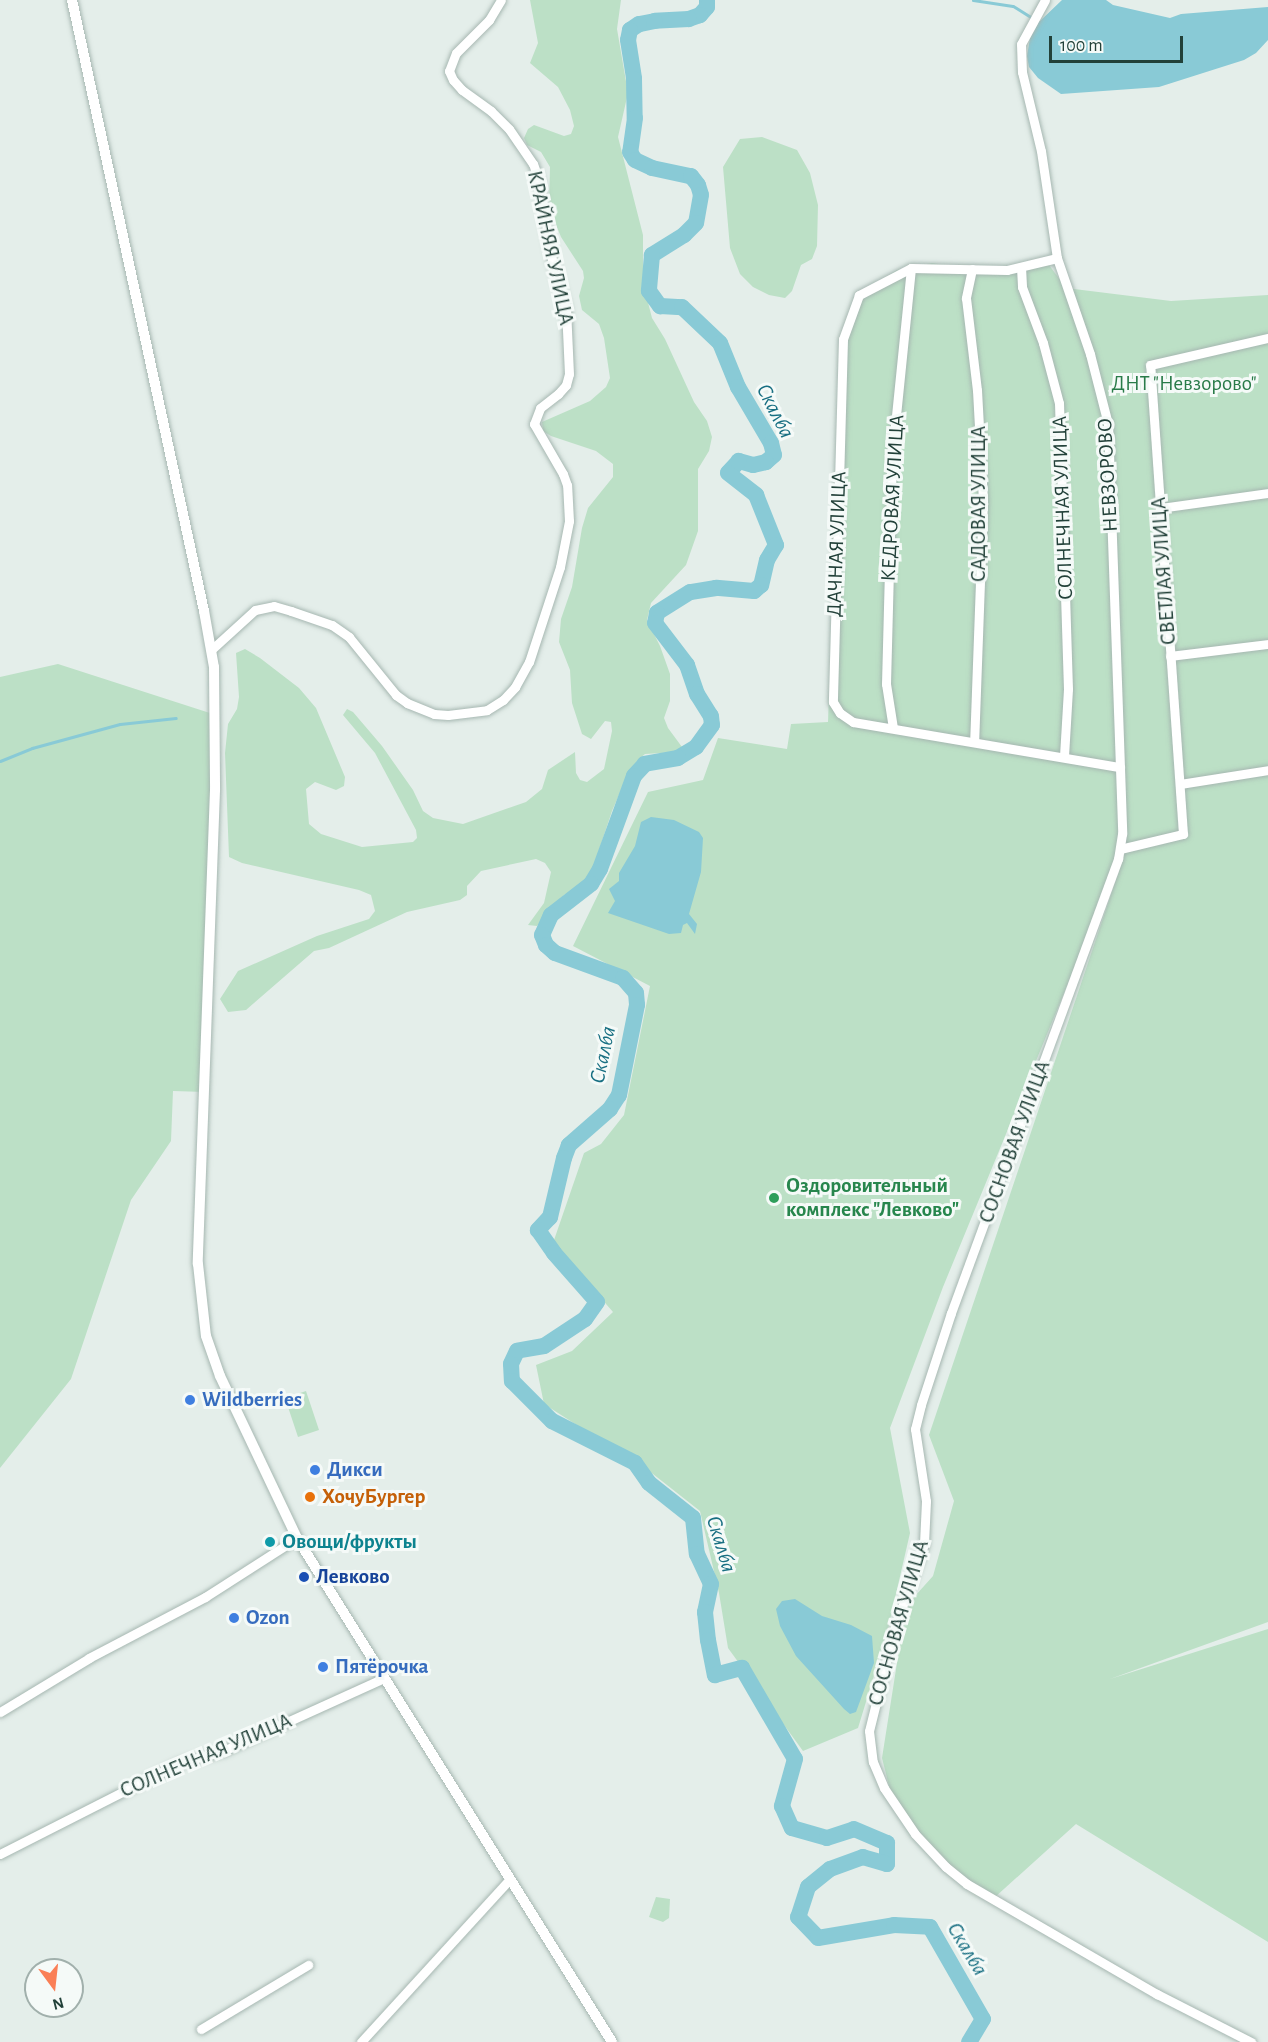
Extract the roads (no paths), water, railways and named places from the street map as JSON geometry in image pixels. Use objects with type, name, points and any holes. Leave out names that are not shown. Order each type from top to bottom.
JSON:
[{"type":"street","points":[[72,0],[212,650],[216,715],[215,768],[198,1264],[206,1336],[220,1376],[297,1538],[382,1679],[612,2042]]},
{"type":"street","name":"КРАЙНЯЯ УЛИЦА","points":[[212,650],[255,610],[274,606],[283,608],[332,625],[349,638],[396,695],[420,710],[448,716],[487,710],[503,700],[515,687],[529,662],[560,567],[569,521],[567,484],[534,424],[540,408],[566,385],[569,374],[566,308],[552,260],[540,181],[533,164],[509,129],[491,111],[462,90],[453,80],[449,70],[456,53],[489,20],[498,9],[501,0]]},
{"type":"street","name":"НЕВЗОРОВО","points":[[1045,0],[1021,44],[1022,72],[1042,157],[1057,258],[1090,354],[1108,424],[1120,767],[1118,859]]},
{"type":"street","name":"ДАЧНАЯ УЛИЦА","points":[[1057,258],[1007,270],[911,268],[859,295],[843,339],[833,702],[840,713],[853,722],[1120,767]]},
{"type":"street","name":"СОЛНЕЧНАЯ УЛИЦА","points":[[1021,267],[1022,287],[1043,343],[1059,403],[1068,689],[1064,756]]},
{"type":"street","name":"КЕДРОВАЯ УЛИЦА","points":[[893,728],[886,684],[892,455],[911,268]]},
{"type":"street","name":"САДОВАЯ УЛИЦА","points":[[972,269],[966,298],[977,390],[983,500],[974,741]]},
{"type":"street","name":"СВЕТЛАЯ УЛИЦА","points":[[1120,849],[1183,834],[1150,365],[1268,338]]},
{"type":"street","points":[[1160,508],[1268,493]]},
{"type":"street","points":[[1170,656],[1268,644]]},
{"type":"street","points":[[1180,784],[1268,770]]},
{"type":"street","name":"СОСНОВАЯ УЛИЦА","points":[[1118,859],[951,1313],[921,1405],[915,1429],[926,1501],[924,1544],[894,1630],[868,1731],[873,1762],[884,1788],[915,1834],[946,1867],[967,1884],[1157,1994],[1251,2042]]},
{"type":"street","points":[[0,1712],[89,1658],[205,1597],[297,1538]]},
{"type":"street","name":"СОЛНЕЧНАЯ УЛИЦА","points":[[0,1854],[179,1763],[223,1751],[382,1679]]},
{"type":"street","points":[[361,2042],[509,1880]]},
{"type":"street","points":[[201,2029],[308,1965]]},
{"type":"water","points":[[1062,0],[1106,0],[1113,5],[1170,18],[1181,14],[1268,7],[1268,40],[1256,53],[1244,60],[1159,87],[1061,94],[1038,78],[1029,67],[1027,56],[1030,38],[1039,22]]},
{"type":"water","points":[[651,817],[674,820],[699,832],[703,838],[701,872],[689,914],[697,924],[695,934],[687,923],[683,925],[681,933],[669,934],[608,913],[615,901],[609,889],[619,881],[619,873],[635,846],[641,822]]},
{"type":"water","points":[[795,1599],[822,1616],[851,1625],[872,1636],[874,1663],[856,1712],[850,1714],[844,1709],[796,1656],[780,1626],[776,1609],[782,1601]]},
{"type":"waterway","name":"Скалба","points":[[707,0],[707,7],[700,15],[689,19],[639,24],[630,30],[628,40],[634,79],[635,118],[630,152],[635,160],[652,168],[691,176],[698,185],[701,195],[696,223],[684,235],[652,255],[649,291],[660,306],[682,307],[720,343],[738,387],[771,443],[774,455],[766,462],[753,465],[739,461],[728,473],[756,495],[776,545],[767,560],[761,585],[754,591],[716,588],[690,592],[657,613],[655,623],[687,665],[697,694],[711,716],[712,725],[696,747],[678,758],[645,764],[634,776],[600,869],[591,884],[551,915],[542,935],[546,945],[555,953],[623,978],[636,993],[637,1005],[619,1095],[610,1109],[569,1145],[550,1217],[538,1230],[554,1253],[597,1302],[585,1319],[544,1346],[517,1351],[511,1364],[512,1381],[552,1421],[635,1463],[649,1483],[693,1518],[697,1554],[711,1584],[705,1612],[715,1675],[742,1668],[795,1759],[782,1806],[792,1828],[827,1838],[854,1829],[887,1843],[887,1864],[863,1857],[830,1869],[808,1887],[798,1917],[818,1938],[894,1925],[930,1927],[983,2019],[969,2042]]},
{"type":"waterway","points":[[973,0],[1013,6],[1039,22]]},
{"type":"waterway","points":[[0,761],[32,748],[120,724],[176,718]]},
{"type":"place","name":"Оздоровительный комплекс \"Левково\"","points":[[774,1198]]},
{"type":"place","name":"Wildberries","points":[[190,1400]]},
{"type":"place","name":"Дикси","points":[[315,1470]]},
{"type":"place","name":"ХочуБургер","points":[[310,1497]]},
{"type":"place","name":"Овощи/фрукты","points":[[270,1542]]},
{"type":"place","name":"Левково","points":[[304,1577]]},
{"type":"place","name":"Ozon","points":[[234,1618]]},
{"type":"place","name":"Пятёрочка","points":[[323,1667]]},
{"type":"park label","name":"ДНТ \"Невзорово\"","points":[[1184,384]]}]
